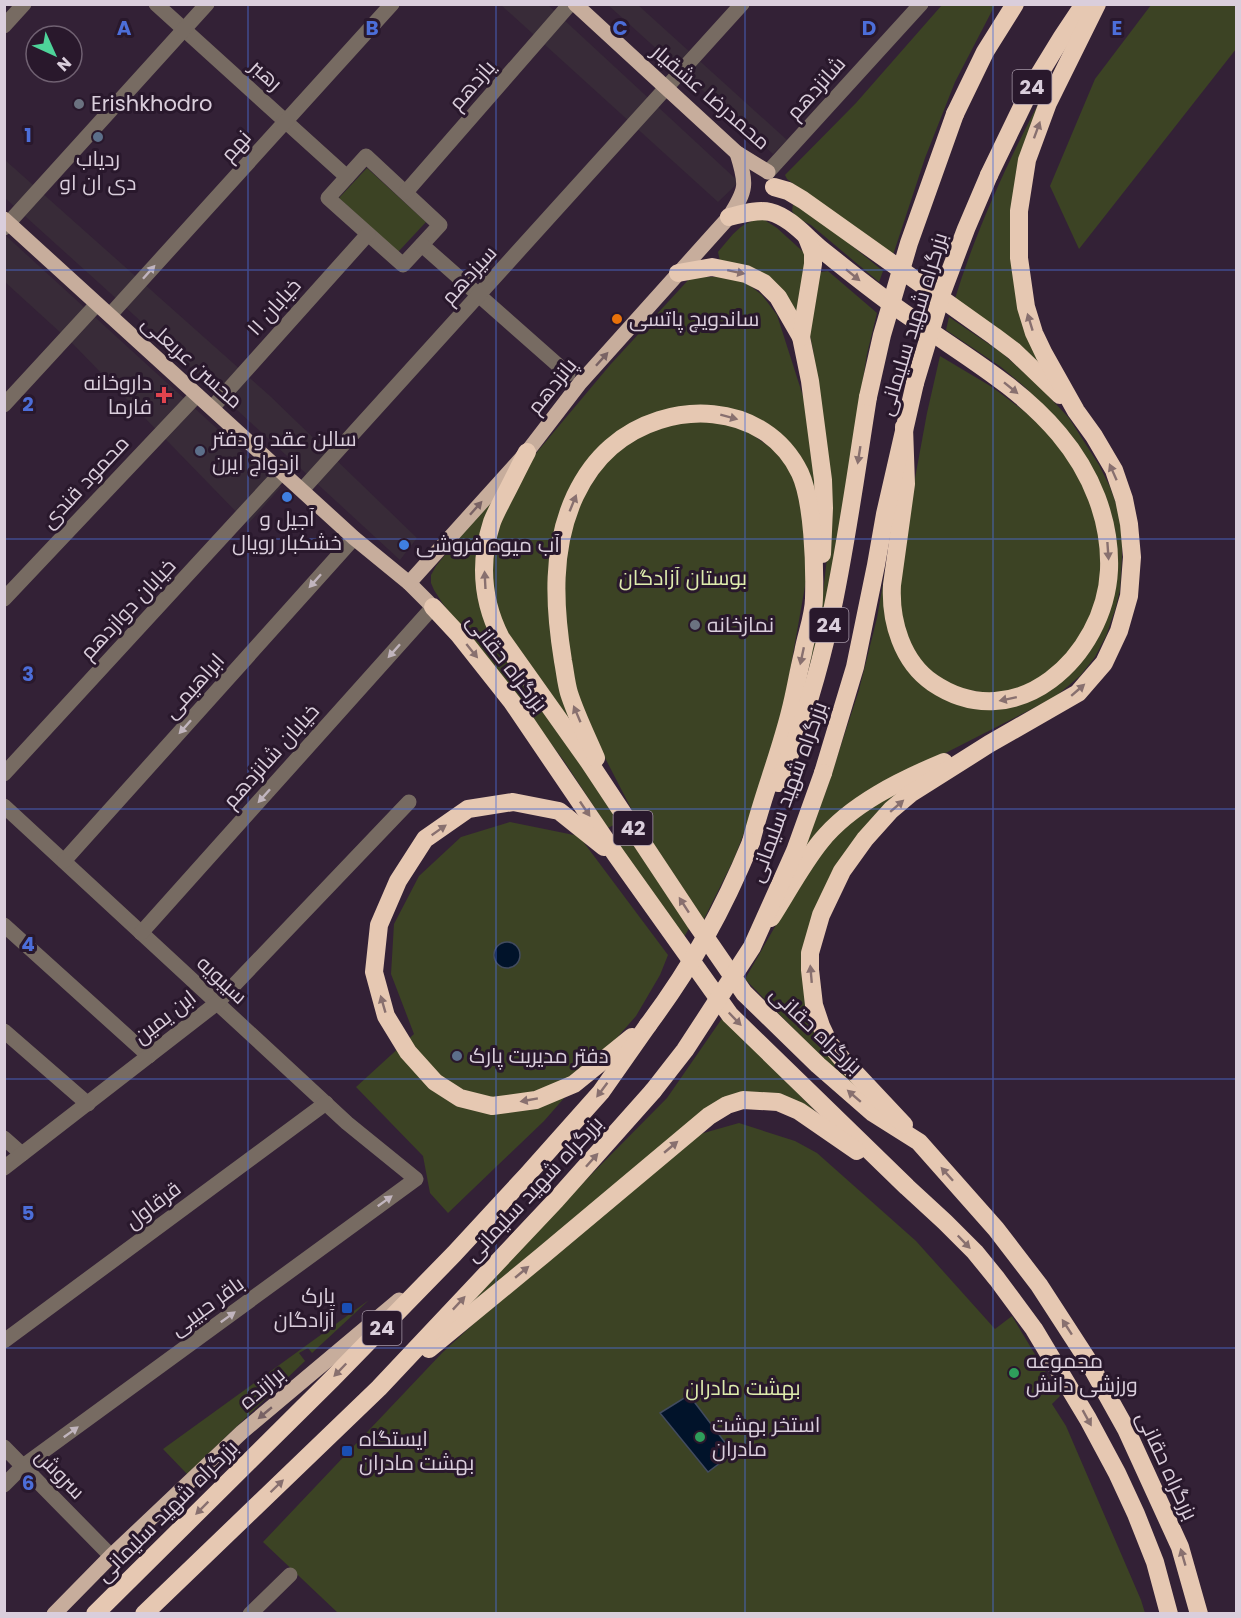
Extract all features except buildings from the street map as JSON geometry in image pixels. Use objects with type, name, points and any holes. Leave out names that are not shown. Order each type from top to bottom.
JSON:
[{"type":"highway","name":"بزرگراه شهید سلیمانی","points":[[95,1614],[332,1379],[454,1254],[527,1175],[601,1092],[675,989],[710,930],[752,842],[804,716],[828,630],[842,567],[868,397],[882,335],[909,243],[955,114],[985,52],[1015,4]]},
{"type":"highway","name":"بزرگراه شهید سلیمانی","points":[[144,1614],[379,1388],[556,1200],[653,1091],[685,1050],[752,947],[795,851],[823,773],[855,667],[904,427],[947,280],[989,175],[1032,86],[1084,4]]},
{"type":"highway","points":[[919,1142],[849,1068],[830,1043],[814,1005],[810,953],[821,915],[842,871],[865,839],[891,810],[910,794],[988,744],[1078,693],[1104,663],[1119,631],[1130,596],[1132,557],[1130,524],[1124,499],[1114,470],[1076,411],[1044,354],[1030,323],[1021,279],[1018,230],[1027,160],[1040,122],[1097,4]]},
{"type":"highway","points":[[771,180],[785,218]]},
{"type":"highway","points":[[771,180],[803,200],[1014,351],[1076,411]]},
{"type":"highway","points":[[729,217],[758,211],[785,218],[872,291],[992,373],[1031,404],[1059,433],[1073,453],[1088,477],[1104,520],[1109,571],[1106,592],[1094,628],[1083,647],[1067,667],[1035,690],[998,702],[958,696],[926,678],[904,648],[895,627],[891,602],[906,484],[904,427]]},
{"type":"highway","points":[[801,337],[813,264],[813,253],[807,238]]},
{"type":"highway","points":[[678,273],[711,267],[746,274],[764,283],[778,297],[801,337],[819,438],[824,508],[823,544],[814,601],[789,713],[752,842]]},
{"type":"highway","points":[[619,805],[568,692],[556,608],[556,572],[564,526],[575,496],[598,460],[623,438],[642,427],[691,413],[714,413],[754,425],[782,448],[794,462],[803,481],[811,530],[814,601]]},
{"type":"highway","name":"بزرگراه حقانی","points":[[527,452],[493,521],[487,541],[484,567],[488,608],[501,638],[619,805],[744,993],[818,1065],[873,1113],[919,1142],[1003,1238],[1039,1284],[1087,1359],[1126,1429],[1180,1547],[1199,1614]]},
{"type":"highway","name":"بزرگراه حقانی","points":[[433,607],[459,635],[512,702],[616,855],[730,1015],[945,1222],[997,1278],[1034,1329],[1089,1419],[1121,1483],[1155,1562],[1170,1614]]},
{"type":"highway","points":[[752,947],[820,842],[853,810],[927,769],[988,744]]},
{"type":"highway","points":[[616,855],[559,811],[513,802],[468,809],[425,839],[399,881],[379,925],[374,972],[386,1016],[408,1052],[435,1082],[460,1098],[492,1106],[536,1100],[574,1084],[648,1024]]},
{"type":"highway","points":[[379,1388],[533,1264],[709,1116],[727,1105],[744,1100],[759,1100],[778,1102],[799,1111],[907,1187]]},
{"type":"main road","name":"محمدرضا عشقیار","points":[[575,4],[737,153],[771,180]]},
{"type":"main road","name":"پانزدهم","points":[[409,583],[527,452],[580,383],[729,217],[742,197],[745,183],[737,153]]},
{"type":"main road","name":"محسن عربعلی","points":[[6,224],[110,315],[354,538],[409,583],[433,607]]},
{"type":"main road","name":"برازنده","points":[[54,1614],[111,1556],[242,1432],[454,1254]]},
{"type":"street","points":[[4,26],[24,4]]},
{"type":"street","name":"رهبر","points":[[156,4],[347,177]]},
{"type":"street","points":[[6,224],[207,4]]},
{"type":"street","name":"نهم","points":[[110,315],[392,4]]},
{"type":"street","name":"یازدهم","points":[[406,192],[570,4]]},
{"type":"street","name":"سیزدهم","points":[[302,490],[742,4]]},
{"type":"street","name":"شانزدهم","points":[[771,180],[921,4]]},
{"type":"street","points":[[366,156],[406,192],[440,225],[403,265],[328,198],[366,156]]},
{"type":"street","name":"خیابان ۱۱","points":[[212,408],[368,234]]},
{"type":"street","points":[[422,245],[568,374]]},
{"type":"street","points":[[4,405],[97,304]]},
{"type":"street","name":"محمود قندی","points":[[4,599],[197,395]]},
{"type":"street","name":"خیابان دوازدهم","points":[[4,774],[282,472]]},
{"type":"street","name":"ابراهیمی","points":[[64,861],[354,538]]},
{"type":"street","name":"خیابان شانزدهم","points":[[141,933],[433,607]]},
{"type":"street","name":"ابن یمین","points":[[4,1168],[217,1003],[409,802]]},
{"type":"street","name":"سیبویه","points":[[4,806],[347,1123],[416,1179]]},
{"type":"street","points":[[4,925],[148,1056]]},
{"type":"street","points":[[4,1031],[88,1104]]},
{"type":"street","name":"قرقاول","points":[[4,1341],[326,1103]]},
{"type":"street","points":[[4,1138],[22,1154]]},
{"type":"street","name":"باقر حبیبی","points":[[4,1485],[23,1466],[416,1179]]},
{"type":"street","name":"سروش","points":[[4,1447],[111,1556]]},
{"type":"street","points":[[250,1614],[290,1575]]},
{"type":"shaded area","points":[[501,5],[548,5],[739,182],[718,202]]},
{"type":"shaded area","points":[[608,5],[638,5],[787,140],[773,154]]},
{"type":"shaded area","points":[[5,160],[270,396],[417,538],[400,560],[5,198]]},
{"type":"shaded area","points":[[4,234],[281,487],[248,524],[73,344],[5,282]]},
{"type":"green space","points":[[942,5],[995,5],[955,82],[925,158],[892,258],[787,179],[785,175],[856,103]]},
{"type":"green space","points":[[1151,5],[1236,5],[1236,49],[1079,249],[1050,186],[1095,79]]},
{"type":"green space","points":[[1048,85],[1036,119],[1014,250],[1052,378],[954,302],[973,246],[996,191]]},
{"type":"green space","points":[[367,168],[426,222],[398,252],[339,198]]},
{"type":"green space","points":[[793,204],[829,227],[883,271],[879,282],[811,225],[797,218],[792,211]]},
{"type":"green space","points":[[763,219],[777,228],[810,258],[798,323],[791,305],[720,261],[718,252],[738,230],[748,223]]},
{"type":"green space","points":[[828,271],[877,313],[867,354],[830,593],[797,711],[815,636],[829,540],[831,500],[809,331],[820,272]]},
{"type":"green space","points":[[691,277],[739,277],[762,295],[777,315],[810,418],[816,465],[814,505],[750,416],[732,409],[709,405],[659,412],[632,422],[604,442],[552,558],[585,749],[501,629],[491,574],[497,530],[527,464],[610,365]]},
{"type":"green space","points":[[949,317],[1002,353],[1040,387],[1069,418],[1099,465],[1118,509],[1122,534],[1120,590],[1115,610],[1106,636],[1095,657],[1080,676],[1055,697],[879,787],[778,900],[826,791],[859,690],[877,618],[898,496],[887,581],[903,657],[983,707],[1082,657],[1112,542],[1047,411],[1026,388],[1001,367],[946,330]]},
{"type":"green space","points":[[940,356],[992,387],[1052,436],[1091,493],[1103,545],[1100,593],[1084,636],[1046,678],[997,696],[947,685],[917,660],[899,624],[900,560]]},
{"type":"green space","name":"بوستان آزادگان","points":[[720,420],[743,428],[778,453],[794,475],[803,517],[807,575],[783,711],[757,799],[734,859],[703,921],[634,814],[573,693],[561,587],[573,512],[608,459],[634,438],[676,421]]},
{"type":"green space","points":[[515,469],[490,510],[481,603],[623,820],[608,828],[564,761],[443,604],[431,583],[431,575],[436,566]]},
{"type":"green space","points":[[932,774],[821,903],[816,1024],[895,1121],[822,1058],[745,979],[819,850],[858,812]]},
{"type":"green space","points":[[510,822],[579,836],[668,955],[660,975],[636,1016],[544,1121],[448,1213],[430,1193],[423,1156],[356,1087],[414,1034],[391,974],[394,924],[419,876],[461,837]]},
{"type":"green space","points":[[632,832],[691,925],[680,944],[616,842]]},
{"type":"green space","points":[[723,1017],[830,1126],[753,1093],[436,1340],[577,1189],[667,1098]]},
{"type":"green space","name":"بهشت مادران","points":[[739,1123],[795,1141],[817,1153],[916,1241],[995,1329],[1012,1316],[1060,1396],[1052,1404],[1066,1426],[1145,1613],[338,1613],[263,1542],[442,1353],[520,1281],[693,1136]]},
{"type":"green space","points":[[369,1300],[312,1353],[308,1348],[299,1353],[305,1361],[187,1474],[163,1449]]},
{"type":"water","points":[[507,942],[516,946],[520,955],[516,964],[507,968],[498,964],[494,955],[498,946]]},
{"type":"water","name":"استخر بهشت مادران","points":[[689,1395],[733,1453],[708,1472],[660,1413]]},
{"type":"place","name":"Erishkhodro","points":[[79,104]]},
{"type":"place","name":"ردیاب دی ان او","points":[[98,137]]},
{"type":"place","name":"ساندویچ پاتسی","points":[[617,319]]},
{"type":"place","name":"داروخانه فارما","points":[[164,395]]},
{"type":"place","name":"سالن عقد و دفتر ازدواج ایرن","points":[[200,451]]},
{"type":"place","name":"آجیل و خشکبار رویال","points":[[287,497]]},
{"type":"place","name":"آب میوه فروشی","points":[[404,545]]},
{"type":"place","name":"نمازخانه","points":[[695,625]]},
{"type":"place","name":"دفتر مدیریت پارک","points":[[457,1056]]},
{"type":"place","name":"پارک آزادگان","points":[[347,1308]]},
{"type":"place","name":"مجموعه ورزشی دانش","points":[[1014,1373]]},
{"type":"place","name":"استخر بهشت مادران","points":[[700,1437]]},
{"type":"place","name":"ایستگاه بهشت مادران","points":[[347,1451]]}]
